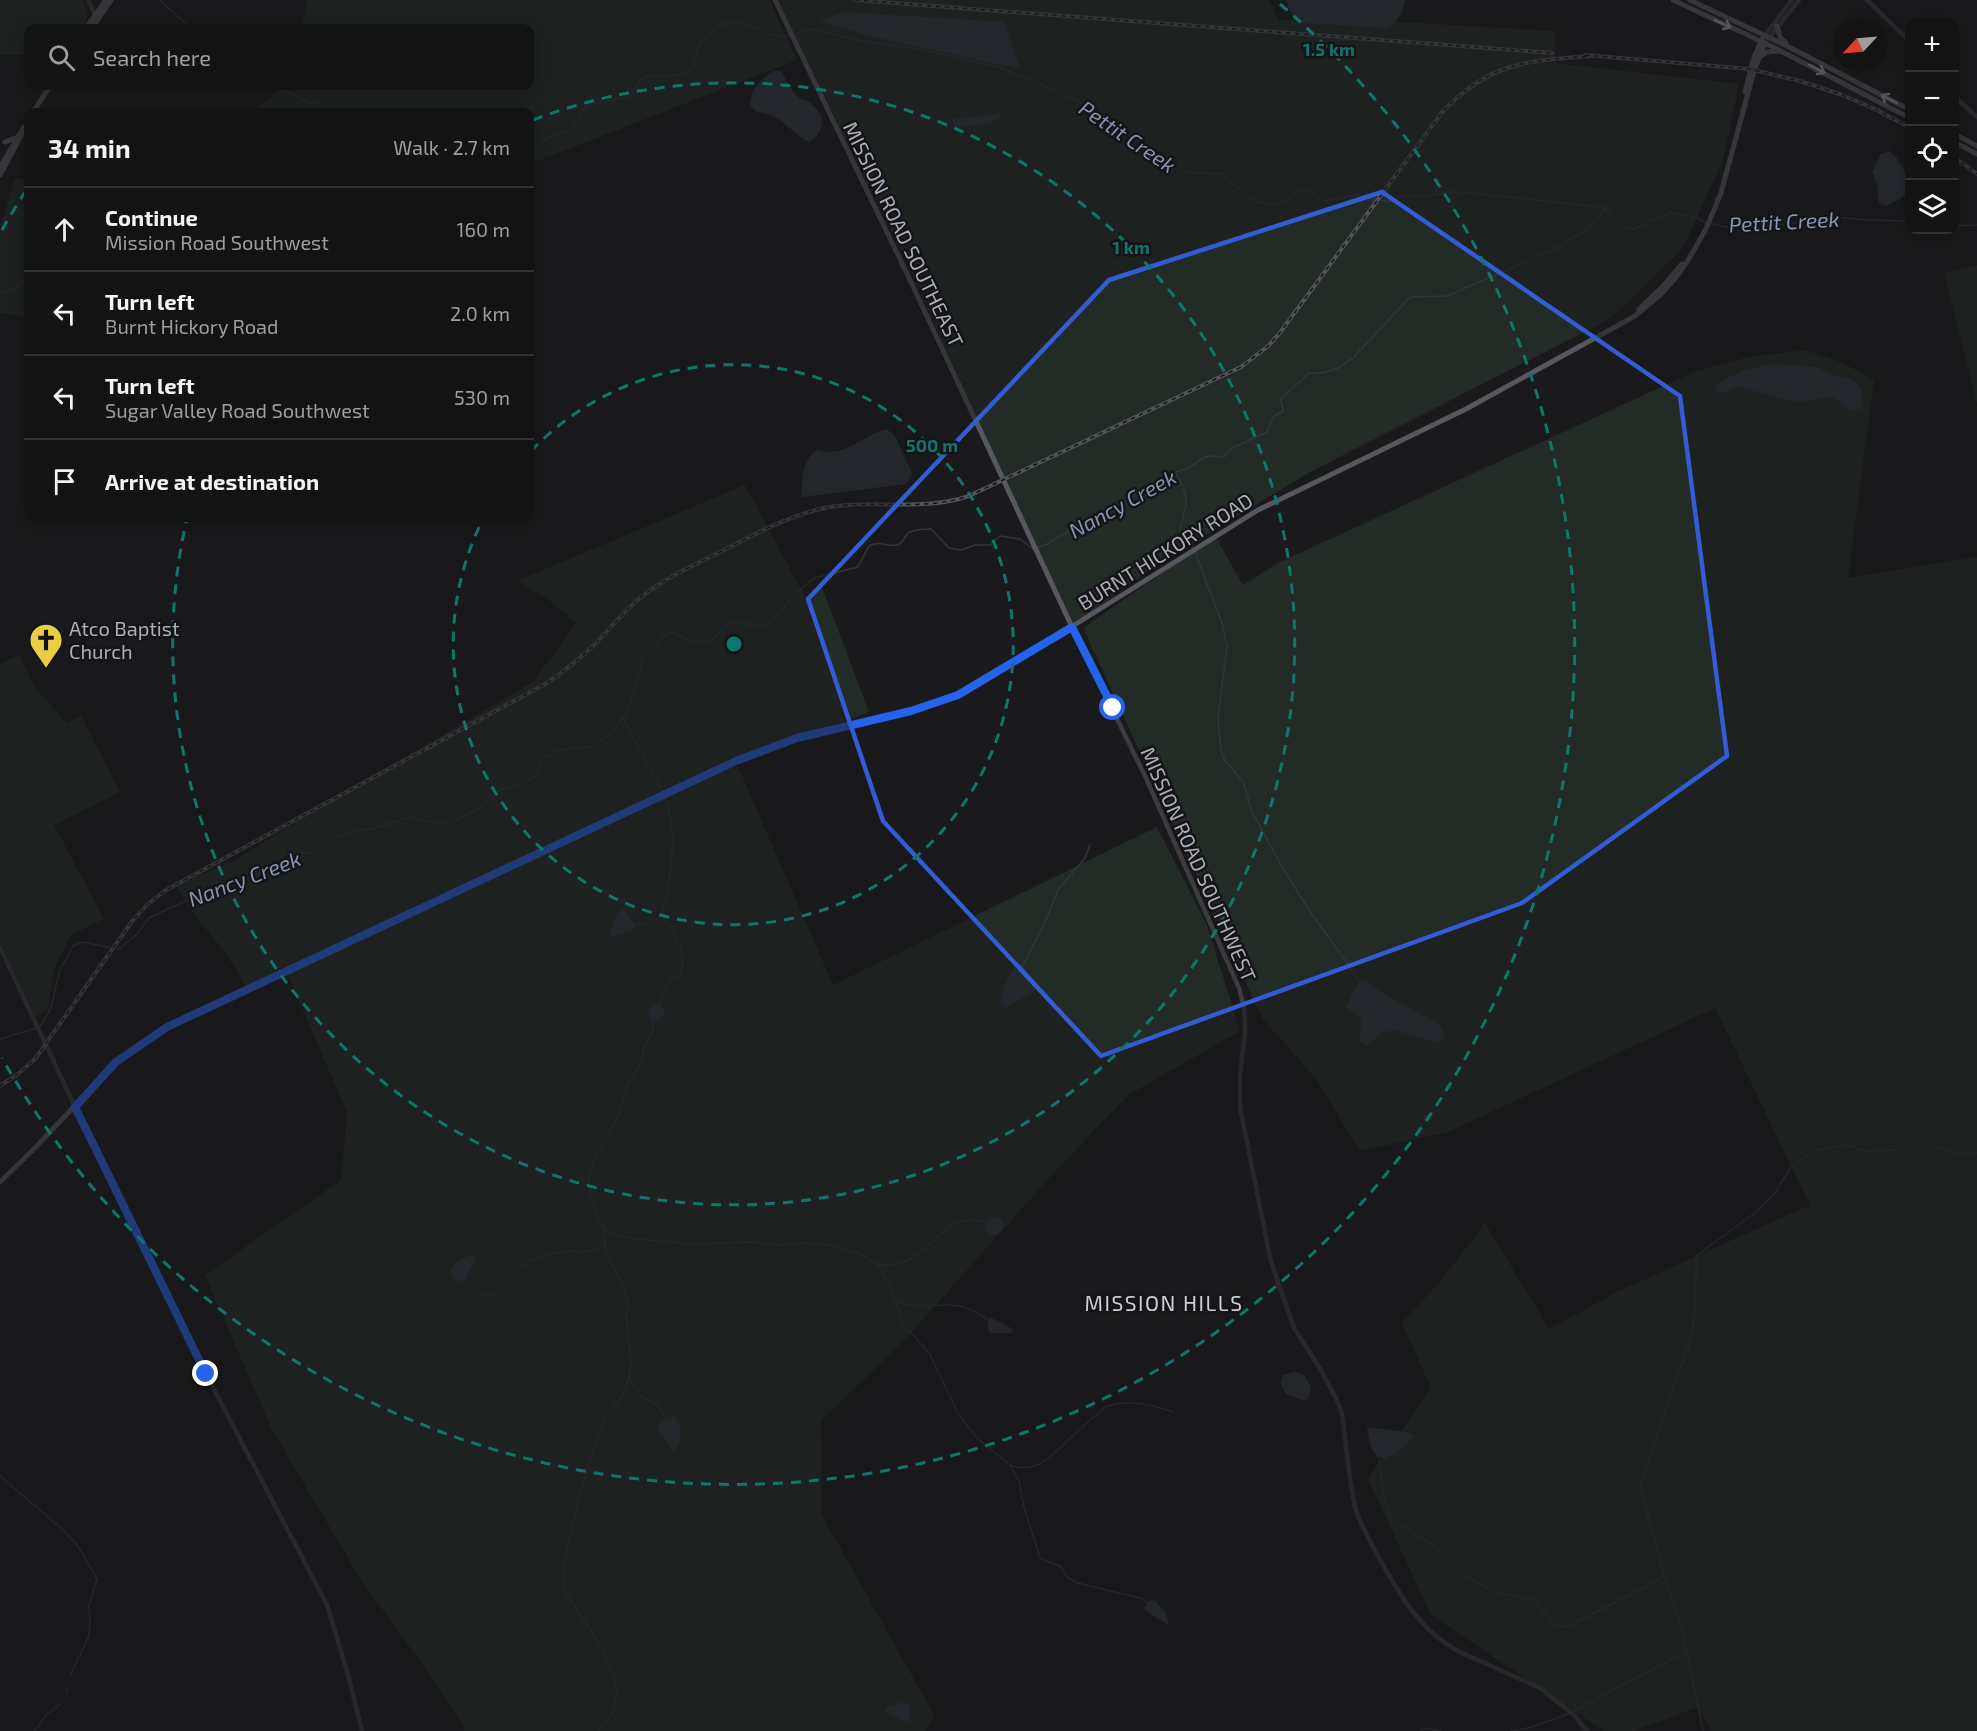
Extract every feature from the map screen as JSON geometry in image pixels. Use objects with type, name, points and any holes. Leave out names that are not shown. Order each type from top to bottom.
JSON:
[{"type":"main road","points":[[94,24],[106,0]]},
{"type":"main road","points":[[90,24],[111,0]]},
{"type":"main road","name":"MISSION ROAD SOUTHEAST","points":[[775,0],[1004,481]]},
{"type":"main road","points":[[1673,0],[1782,51],[1905,115]]},
{"type":"main road","points":[[1690,0],[1767,36],[1905,107]]},
{"type":"main road","points":[[1777,26],[1780,37],[1789,47]]},
{"type":"main road","points":[[1749,36],[1756,50]]},
{"type":"main road","name":"BURNT HICKORY ROAD","points":[[1736,135],[1750,69],[1756,50],[1767,36]]},
{"type":"main road","name":"BURNT HICKORY ROAD","points":[[0,1182],[116,1062],[167,1027],[736,761],[797,738],[911,711],[958,695],[1072,627],[1258,510],[1466,409],[1624,322],[1657,292],[1695,249],[1716,206],[1763,42]]},
{"type":"main road","points":[[1758,59],[1767,52],[1782,51]]},
{"type":"main road","points":[[36,108],[47,90]]},
{"type":"main road","points":[[0,167],[24,127]]},
{"type":"main road","points":[[0,175],[24,129]]},
{"type":"main road","points":[[1959,137],[1977,146]]},
{"type":"main road","points":[[5,142],[17,138]]},
{"type":"main road","points":[[1959,145],[1977,154]]},
{"type":"main road","name":"MISSION ROAD SOUTHWEST","points":[[1004,481],[1072,627]]},
{"type":"street","points":[[88,0],[97,17]]},
{"type":"street","points":[[1767,36],[1792,0]]},
{"type":"street","points":[[1767,36],[1799,0]]},
{"type":"street","points":[[1867,0],[1905,37]]},
{"type":"street","points":[[1959,101],[1977,117]]},
{"type":"street","name":"MISSION ROAD SOUTHWEST","points":[[1072,627],[1146,778],[1239,988],[1244,1008],[1245,1026],[1240,1075],[1240,1107],[1271,1262],[1294,1328],[1338,1402],[1342,1414],[1359,1519],[1400,1594],[1430,1631],[1454,1649],[1540,1688],[1575,1716],[1587,1731]]},
{"type":"street","points":[[0,947],[75,1107],[206,1374],[327,1605],[362,1731]]},
{"type":"highlighted area","points":[[1382,192],[1680,396],[1727,756],[1522,903],[1101,1056],[883,821],[808,599],[1109,280]]},
{"type":"shaded area","points":[[0,0],[82,0],[87,11],[85,24],[24,24],[24,55],[0,55]]},
{"type":"shaded area","points":[[307,0],[769,0],[797,60],[534,162],[534,108],[257,108],[279,90],[534,90],[534,24],[303,24]]},
{"type":"shaded area","points":[[777,0],[1269,0],[1279,20],[1331,18],[1555,31],[1556,63],[1739,84],[1723,160],[1683,248],[1610,319],[1312,471],[1159,563],[1072,627],[903,255]]},
{"type":"shaded area","points":[[1285,0],[1405,0],[1400,16],[1387,28],[1305,23],[1294,18]]},
{"type":"shaded area","points":[[843,12],[1004,22],[1020,69],[870,36],[819,21]]},
{"type":"shaded area","points":[[775,71],[781,71],[795,93],[819,113],[821,128],[815,138],[809,142],[779,119],[757,112],[750,106],[752,95],[758,85]]},
{"type":"shaded area","points":[[1000,114],[1000,118],[988,124],[955,127],[952,121],[954,119]]},
{"type":"shaded area","points":[[1889,151],[1905,173],[1905,194],[1886,206],[1879,203],[1877,184],[1872,172],[1881,154]]},
{"type":"shaded area","points":[[15,177],[24,180],[24,317],[0,313],[0,230]]},
{"type":"shaded area","points":[[1977,265],[1977,404],[1944,273]]},
{"type":"shaded area","points":[[1805,350],[1843,363],[1874,380],[1848,578],[1977,557],[1977,1731],[1711,1731],[1698,1707],[1634,1731],[1604,1731],[1431,1615],[1368,1479],[1431,1388],[1402,1323],[1440,1282],[1485,1223],[1549,1329],[1617,1292],[1810,1205],[1715,1008],[1448,1132],[1360,1151],[1317,1080],[1262,1018],[1083,628],[1215,536],[1243,585],[1278,563],[1694,372],[1748,357]]},
{"type":"shaded area","points":[[1768,364],[1817,367],[1830,374],[1851,379],[1861,390],[1863,408],[1852,411],[1834,398],[1827,397],[1807,402],[1785,400],[1739,386],[1722,393],[1715,389],[1718,383],[1742,371]]},
{"type":"shaded area","points":[[887,429],[895,436],[911,471],[912,475],[906,484],[802,497],[805,465],[816,450],[827,452],[845,449]]},
{"type":"shaded area","points":[[745,485],[805,597],[822,587],[869,712],[736,762],[833,985],[1157,827],[1207,925],[1240,1031],[1128,1095],[1052,1175],[898,1347],[821,1420],[822,1515],[934,1715],[926,1731],[464,1731],[464,1726],[418,1658],[363,1583],[272,1430],[205,1275],[341,1180],[347,1112],[286,971],[248,989],[222,948],[194,915],[176,885],[232,862],[534,681],[576,623],[550,601],[517,581]]},
{"type":"shaded area","points":[[19,655],[35,688],[67,723],[81,716],[120,792],[54,825],[104,919],[71,935],[54,970],[48,1009],[36,1017],[0,940],[0,664]]},
{"type":"shaded area","points":[[624,909],[635,926],[632,930],[611,937],[616,917],[619,911]]},
{"type":"shaded area","points":[[1016,963],[1022,964],[1035,986],[1034,992],[1006,1007],[1000,1003],[1004,986]]},
{"type":"shaded area","points":[[1365,980],[1387,996],[1438,1023],[1446,1037],[1438,1043],[1394,1030],[1381,1033],[1366,1046],[1360,1041],[1361,1019],[1346,1007],[1359,981]]},
{"type":"shaded area","points":[[656,1002],[665,1012],[662,1017],[653,1022],[648,1011]]},
{"type":"shaded area","points":[[994,1217],[1000,1220],[1003,1226],[1000,1232],[994,1235],[988,1232],[985,1226],[988,1220]]},
{"type":"shaded area","points":[[469,1256],[476,1258],[465,1280],[457,1282],[450,1271],[455,1262]]},
{"type":"shaded area","points":[[990,1317],[1013,1329],[1012,1333],[991,1333],[988,1330]]},
{"type":"shaded area","points":[[1295,1372],[1304,1375],[1311,1387],[1309,1397],[1304,1401],[1286,1394],[1281,1384],[1283,1375]]},
{"type":"shaded area","points":[[674,1415],[679,1423],[681,1436],[676,1449],[671,1451],[664,1436],[657,1428],[662,1421]]},
{"type":"shaded area","points":[[1367,1427],[1406,1432],[1412,1434],[1414,1438],[1393,1455],[1384,1459],[1372,1450]]},
{"type":"shaded area","points":[[1154,1600],[1165,1612],[1169,1625],[1144,1608],[1149,1601]]},
{"type":"shaded area","points":[[904,1702],[909,1705],[910,1721],[902,1721],[886,1713],[885,1708]]},
{"type":"waterway","points":[[160,0],[186,24]]},
{"type":"waterway","name":"Pettit Creek","points":[[534,152],[546,138],[572,130],[588,105],[628,97],[643,77],[676,75],[689,71],[702,42],[712,31],[724,24],[741,22],[772,35],[790,35]]},
{"type":"waterway","name":"Pettit Creek","points":[[795,34],[813,29],[856,40],[924,50],[1002,68],[1076,100],[1151,149],[1180,172],[1223,174],[1250,198],[1267,204],[1284,201],[1301,190],[1307,190],[1325,201],[1358,195],[1389,202],[1403,195],[1424,197],[1447,192],[1461,192],[1605,208],[1614,221],[1631,230],[1670,213],[1692,216],[1725,227],[1745,227],[1756,224],[1779,225],[1837,217],[1905,221]]},
{"type":"waterway","points":[[283,90],[323,108]]},
{"type":"waterway","name":"Nancy Creek","points":[[40,1026],[51,1008],[59,972],[73,946],[82,942],[119,949],[135,936],[149,918],[233,879],[255,876],[266,868],[289,861],[301,852],[317,854],[333,837],[363,829],[369,830],[410,817],[435,823],[451,822],[480,809],[489,796],[496,792],[537,776],[540,769],[539,763],[544,757],[565,749],[591,747],[609,735],[626,714],[644,654],[656,646],[666,634],[673,633],[692,641],[703,642],[713,639],[727,624],[735,622],[761,626],[779,615],[792,597],[814,578],[858,567],[869,546],[897,545],[909,532],[915,530],[931,529],[949,548],[961,550],[975,545],[990,545],[1000,536],[1020,539],[1033,549],[1047,544],[1078,525],[1130,499],[1156,480],[1168,481],[1176,472],[1186,469],[1207,456],[1224,457],[1232,448],[1267,432],[1273,417],[1283,411],[1281,400],[1283,397],[1309,373],[1323,373],[1338,368],[1353,358],[1410,297],[1447,296],[1553,250],[1591,227],[1605,208]]},
{"type":"waterway","name":"Pettit Creek","points":[[1959,226],[1977,225]]},
{"type":"waterway","name":"Pettit Creek","points":[[0,292],[12,290],[24,282]]},
{"type":"waterway","points":[[1176,473],[1185,492],[1186,504],[1180,530],[1193,548]]},
{"type":"waterway","points":[[1195,552],[1222,623],[1227,646],[1218,719],[1221,751],[1225,761],[1243,781],[1252,812],[1281,865],[1309,910],[1360,981]]},
{"type":"waterway","points":[[623,718],[663,793]]},
{"type":"waterway","points":[[634,925],[657,920],[665,904],[672,846],[671,821],[665,798]]},
{"type":"waterway","points":[[1023,965],[1058,890],[1085,858],[1090,845]]},
{"type":"waterway","points":[[659,1004],[671,979],[679,976],[683,959],[679,944],[661,915]]},
{"type":"waterway","points":[[599,1731],[613,1713],[616,1684],[599,1643],[567,1595],[563,1568],[578,1502],[598,1435],[608,1414],[620,1400],[629,1378],[631,1363],[626,1315],[628,1304],[620,1279],[607,1257],[603,1228],[589,1194],[589,1178],[593,1163],[619,1114],[627,1086],[641,1063],[644,1047],[653,1030],[653,1022]]},
{"type":"waterway","name":"Nancy Creek","points":[[0,1039],[36,1028]]},
{"type":"waterway","points":[[1703,1731],[1682,1630],[1640,1487],[1689,1344],[1694,1315],[1696,1256],[1756,1212],[1775,1193],[1791,1167],[1816,1150],[1847,1145],[1865,1151],[1895,1150],[1912,1162],[1934,1146],[1958,1154],[1977,1153]]},
{"type":"waterway","points":[[879,1265],[903,1263],[943,1232],[962,1221],[986,1222]]},
{"type":"waterway","points":[[604,1229],[635,1239],[691,1244],[752,1242],[775,1245],[807,1243],[832,1245],[860,1254],[878,1265],[890,1286],[904,1325],[929,1353],[959,1415],[977,1438],[1010,1465],[1019,1481],[1024,1507],[1040,1558],[1061,1567],[1067,1577],[1078,1583],[1143,1599],[1147,1603]]},
{"type":"waterway","points":[[462,1282],[477,1292],[494,1295],[530,1261],[565,1251],[592,1251],[605,1245]]},
{"type":"waterway","points":[[894,1300],[902,1304],[918,1306],[959,1306],[988,1320]]},
{"type":"waterway","points":[[629,1379],[641,1396],[657,1405],[666,1419]]},
{"type":"waterway","points":[[1010,1465],[1026,1468],[1040,1464],[1105,1407],[1122,1403],[1139,1404],[1173,1412]]},
{"type":"waterway","points":[[1378,1456],[1386,1505],[1391,1516],[1400,1525],[1435,1546],[1468,1577],[1484,1586],[1504,1594],[1534,1600],[1556,1626],[1571,1625],[1664,1577]]},
{"type":"waterway","points":[[0,1476],[62,1529],[78,1546],[97,1579],[89,1605],[88,1638],[70,1676]]},
{"type":"waterway","points":[[1572,1712],[1685,1652]]},
{"type":"waterway","points":[[66,1693],[67,1689]]},
{"type":"waterway","points":[[35,1731],[46,1715],[60,1704]]},
{"type":"waterway","points":[[1511,1731],[1532,1727],[1568,1714]]},
{"type":"waterway","points":[[1421,1731],[1423,1728],[1441,1731]]},
{"type":"railway","points":[[855,0],[1552,53]]},
{"type":"railway","points":[[1585,55],[1750,69],[1800,81],[1842,95],[1906,126]]},
{"type":"railway","points":[[0,1086],[35,1059],[133,920],[149,903],[166,890],[547,683],[587,651],[650,590],[755,534],[803,514],[835,506],[931,504],[969,496],[1241,367],[1267,347],[1279,334],[1443,111],[1460,95],[1477,82],[1511,67],[1547,60],[1591,56]]},
{"type":"railway","points":[[1959,161],[1977,174]]},
{"type":"place","name":"Atco Baptist Church","points":[[46,669]]},
{"type":"district","name":"MISSION HILLS","points":[[1164,1302]]},
{"type":"route","points":[[206,1374],[75,1107],[116,1062],[140,1043],[167,1027],[736,761],[797,738],[911,711],[958,695],[1072,627],[1113,708]]}]
